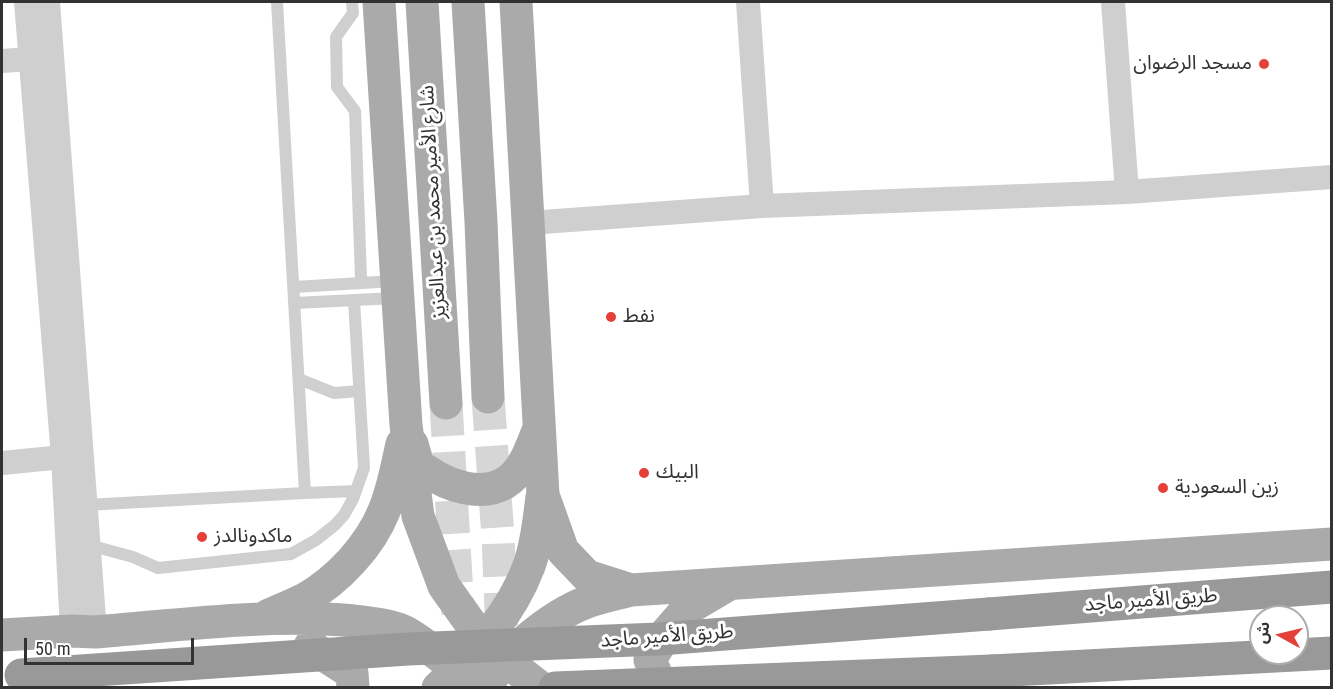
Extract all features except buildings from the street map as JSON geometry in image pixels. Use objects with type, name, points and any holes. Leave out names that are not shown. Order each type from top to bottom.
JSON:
[{"type":"highway","name":"طريق الأمير ماجد","points":[[11,676],[408,649],[658,639],[1332,587]]},
{"type":"highway","points":[[555,687],[992,671],[1332,653]]},
{"type":"main road","points":[[379,2],[406,425],[418,516],[444,586],[471,624],[496,649],[541,687]]},
{"type":"main road","name":"شارع الأمير محمد بن عبدالعزيز","points":[[422,2],[446,403]]},
{"type":"main road","points":[[468,2],[481,222],[488,397]]},
{"type":"main road","points":[[516,2],[543,495],[563,551],[587,576],[631,590]]},
{"type":"main road","points":[[406,425],[420,466],[440,481],[467,489],[482,490],[505,483],[519,471],[530,453],[538,429]]},
{"type":"main road","points":[[258,620],[306,598],[329,581],[353,559],[373,534],[385,510],[406,425]]},
{"type":"main road","points":[[486,687],[491,677],[496,649],[529,565],[543,495]]},
{"type":"main road","points":[[2,635],[258,620],[332,619],[370,623],[403,631],[456,682],[496,649],[585,603],[631,590],[1332,544]]},
{"type":"main road","points":[[662,687],[650,660],[667,632],[687,609],[730,584]]},
{"type":"main road","points":[[220,622],[299,639],[352,673],[353,687]]},
{"type":"street","points":[[26,2],[63,458],[84,631]]},
{"type":"street","points":[[48,2],[89,545],[84,631]]},
{"type":"street","points":[[748,2],[762,206]]},
{"type":"street","points":[[1113,2],[1126,192]]},
{"type":"street","points":[[2,61],[30,59]]},
{"type":"street","points":[[529,224],[762,206],[1126,192],[1332,177]]},
{"type":"street","points":[[2,463],[63,458]]},
{"type":"lane","points":[[277,2],[305,493]]},
{"type":"lane","points":[[352,2],[353,13],[336,38],[337,87],[355,111],[361,279]]},
{"type":"lane","points":[[294,287],[397,289]]},
{"type":"lane","points":[[294,303],[354,300],[397,289]]},
{"type":"lane","points":[[89,545],[133,557],[158,568],[291,554],[316,540],[335,525],[344,515],[364,468],[354,300]]},
{"type":"lane","points":[[299,379],[334,393],[360,391]]},
{"type":"lane","points":[[86,506],[356,491]]},
{"type":"tunnel","points":[[488,397],[502,635]]},
{"type":"tunnel","points":[[446,403],[458,614]]},
{"type":"place","name":"مسجد الرضوان","points":[[1264,64]]},
{"type":"place","name":"نفط","points":[[611,317]]},
{"type":"place","name":"البيك","points":[[644,473]]},
{"type":"place","name":"زين السعودية","points":[[1163,488]]},
{"type":"place","name":"ماكدونالدز","points":[[202,537]]}]
